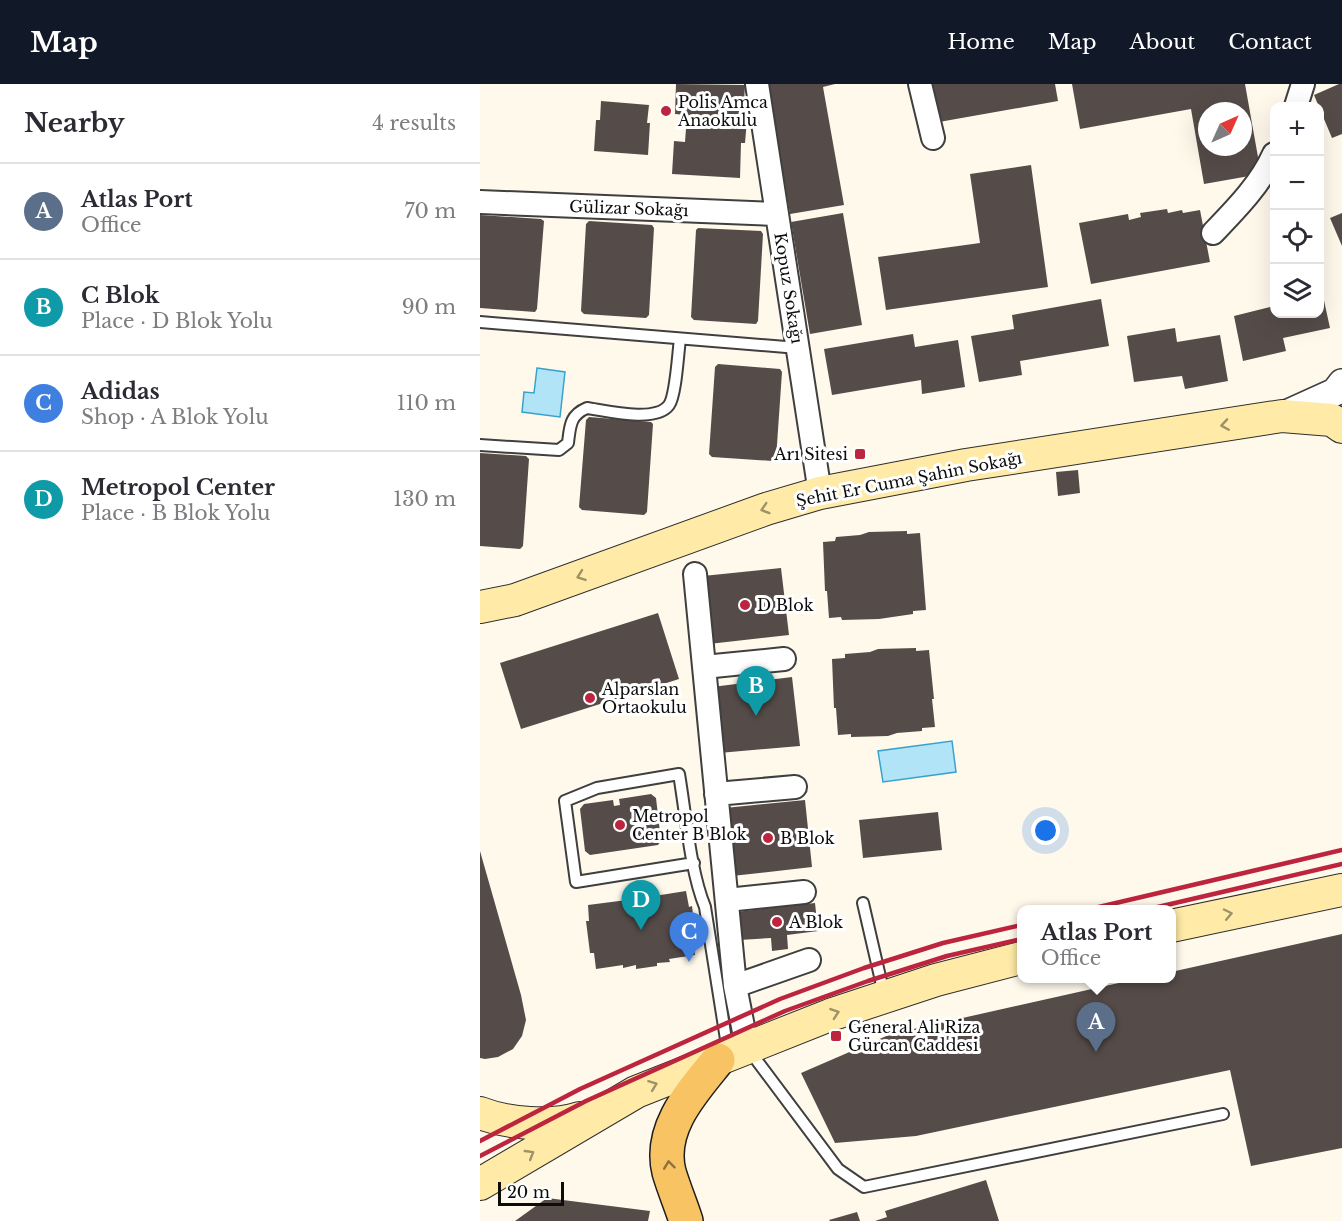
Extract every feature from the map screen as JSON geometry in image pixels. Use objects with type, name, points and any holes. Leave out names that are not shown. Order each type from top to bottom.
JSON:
[{"type":"main road","name":"Şehit Er Cuma Şahin Sokağı","points":[[480,607],[515,600],[766,509],[820,493],[966,465],[1282,416]]},
{"type":"main road","points":[[1282,416],[1332,420],[1342,427]]},
{"type":"main road","points":[[1176,925],[1340,890]]},
{"type":"main road","points":[[480,1184],[636,1092],[830,1015],[936,980],[1017,959]]},
{"type":"main road","points":[[686,1221],[669,1170],[668,1149],[671,1129],[688,1099],[731,1054]]},
{"type":"main road","points":[[480,1113],[523,1122],[550,1123],[574,1120],[601,1112]]},
{"type":"street","name":"Kopuz Sokağı","points":[[757,84],[820,493]]},
{"type":"street","points":[[920,84],[933,138]]},
{"type":"street","points":[[1297,102],[1303,84]]},
{"type":"street","points":[[1213,233],[1246,198],[1269,167],[1274,156]]},
{"type":"street","name":"Gülizar Sokağı","points":[[480,202],[777,214]]},
{"type":"street","name":"Şehit Er Cuma Şahin Sokağı","points":[[1282,416],[1335,392],[1342,383]]},
{"type":"street","points":[[695,574],[735,986],[731,1054]]},
{"type":"street","points":[[704,667],[784,659]]},
{"type":"street","points":[[717,795],[795,787]]},
{"type":"street","points":[[727,900],[804,892]]},
{"type":"street","points":[[735,986],[809,960]]},
{"type":"lane","points":[[480,322],[798,348]]},
{"type":"lane","points":[[480,444],[559,450],[568,443],[571,420],[578,412],[587,408],[650,416],[660,412],[669,405],[673,392],[680,339]]},
{"type":"lane","points":[[694,863],[576,882],[565,801],[597,788],[679,774],[699,892],[705,907],[731,1054],[838,1169],[864,1187],[1223,1114]]},
{"type":"lane","points":[[863,903],[885,997]]},
{"type":"water","points":[[537,368],[565,372],[560,417],[522,412],[524,392],[534,393]]},
{"type":"water","points":[[952,741],[956,772],[883,782],[878,751]]},
{"type":"building","points":[[676,84],[745,85],[743,120],[747,120],[745,143],[741,143],[740,178],[672,174],[674,141],[685,142],[687,115],[675,114]]},
{"type":"building","points":[[768,84],[835,84],[823,87],[844,205],[790,214]]},
{"type":"building","points":[[932,84],[1055,84],[1058,101],[939,122]]},
{"type":"building","points":[[1072,84],[1245,84],[1248,102],[1198,102],[1198,149],[1191,109],[1080,129]]},
{"type":"building","points":[[1342,84],[1342,134],[1332,138],[1324,119],[1324,102],[1317,102],[1314,95]]},
{"type":"building","points":[[601,101],[649,105],[648,155],[594,151],[596,120],[600,120]]},
{"type":"building","points":[[1252,123],[1261,174],[1204,184],[1199,156],[1252,156]]},
{"type":"building","points":[[1031,165],[1048,287],[886,310],[878,257],[980,243],[970,174]]},
{"type":"building","points":[[1167,209],[1168,213],[1200,210],[1210,262],[1091,284],[1079,223],[1128,214],[1129,220],[1141,217],[1140,213]]},
{"type":"building","points":[[843,213],[862,325],[810,334],[791,222]]},
{"type":"building","points":[[1342,213],[1342,246],[1330,218]]},
{"type":"building","points":[[480,215],[544,221],[535,312],[480,308]]},
{"type":"building","points":[[589,221],[652,225],[654,228],[649,315],[646,318],[584,314],[581,311],[586,224]]},
{"type":"building","points":[[698,228],[761,231],[763,234],[756,324],[694,320],[691,317],[696,230]]},
{"type":"building","points":[[1101,299],[1109,346],[1020,361],[1022,375],[979,382],[971,336],[1014,329],[1012,315]]},
{"type":"building","points":[[1324,300],[1330,328],[1283,338],[1286,351],[1243,361],[1234,316],[1270,307],[1270,318],[1324,318]]},
{"type":"building","points":[[1175,328],[1177,342],[1220,335],[1228,381],[1185,389],[1182,376],[1134,382],[1127,336]]},
{"type":"building","points":[[913,334],[915,347],[958,340],[965,387],[922,394],[921,380],[832,395],[824,349]]},
{"type":"building","points":[[718,364],[780,369],[782,372],[776,459],[773,461],[712,457],[709,454],[715,367]]},
{"type":"building","points":[[589,417],[653,424],[647,512],[644,515],[582,510],[579,507],[586,420]]},
{"type":"building","points":[[480,453],[526,456],[529,459],[523,546],[520,549],[480,546]]},
{"type":"building","points":[[1078,470],[1080,493],[1058,496],[1056,472]]},
{"type":"building","points":[[907,531],[907,534],[920,533],[926,610],[879,619],[829,618],[827,591],[825,591],[823,542],[835,541],[836,537],[869,532]]},
{"type":"building","name":"D Blok","points":[[781,568],[789,635],[709,644],[703,576]]},
{"type":"building","points":[[658,613],[679,679],[521,729],[500,663]]},
{"type":"building","points":[[916,648],[916,651],[929,650],[935,727],[888,736],[838,735],[836,708],[834,708],[832,659],[845,658],[845,654],[878,649]]},
{"type":"building","points":[[792,677],[800,746],[719,753],[712,687]]},
{"type":"building","name":"Metropol Center B Blok","points":[[651,794],[656,798],[661,841],[658,845],[590,855],[585,851],[580,809],[584,804],[613,800],[614,806],[620,805],[619,799]]},
{"type":"building","name":"B Blok","points":[[805,800],[812,867],[732,876],[725,808]]},
{"type":"building","points":[[938,812],[942,850],[863,858],[859,820]]},
{"type":"building","points":[[480,851],[526,1020],[522,1036],[513,1049],[498,1057],[485,1059],[480,1058]]},
{"type":"building","points":[[686,891],[689,907],[692,906],[696,939],[693,939],[695,955],[669,959],[670,962],[657,963],[657,966],[636,969],[636,965],[623,968],[623,965],[596,969],[594,953],[590,953],[586,921],[589,921],[588,905],[627,900],[627,907],[649,904],[648,897]]},
{"type":"building","name":"A Blok","points":[[815,903],[818,931],[787,935],[788,949],[772,951],[771,938],[739,940],[736,912]]},
{"type":"building","points":[[1342,934],[1342,1148],[1251,1166],[1230,1070],[916,1136],[835,1143],[801,1073],[891,1034],[1119,983],[1176,983],[1176,971]]},
{"type":"building","points":[[986,1180],[999,1221],[875,1221],[887,1217],[885,1211]]},
{"type":"building","points":[[547,1198],[650,1211],[648,1221],[515,1221]]},
{"type":"building","points":[[857,1212],[860,1221],[829,1220]]},
{"type":"railway","points":[[1107,905],[1342,850]]},
{"type":"railway","points":[[1166,905],[1342,864]]},
{"type":"railway","points":[[480,1141],[580,1089],[780,999],[864,968],[943,943],[1017,926]]},
{"type":"railway","points":[[480,1156],[586,1101],[785,1011],[947,956],[1017,940]]},
{"type":"place","name":"Polis Amca Anaokulu","points":[[666,111]]},
{"type":"place","name":"Arı Sitesi","points":[[860,454]]},
{"type":"place","name":"D Blok","points":[[745,605]]},
{"type":"place","name":"Alparslan Ortaokulu","points":[[590,698]]},
{"type":"place","name":"C Blok","points":[[756,716]]},
{"type":"place","name":"Metropol Center B Blok","points":[[620,825]]},
{"type":"place","name":"B Blok","points":[[768,838]]},
{"type":"place","name":"A Blok","points":[[777,922]]},
{"type":"place","name":"Metropol Center","points":[[641,930]]},
{"type":"place","name":"Adidas","points":[[689,962]]},
{"type":"place","name":"General Ali Riza Gürcan Caddesi","points":[[836,1036]]},
{"type":"place","name":"Atlas Port","points":[[1096,1052]]}]
